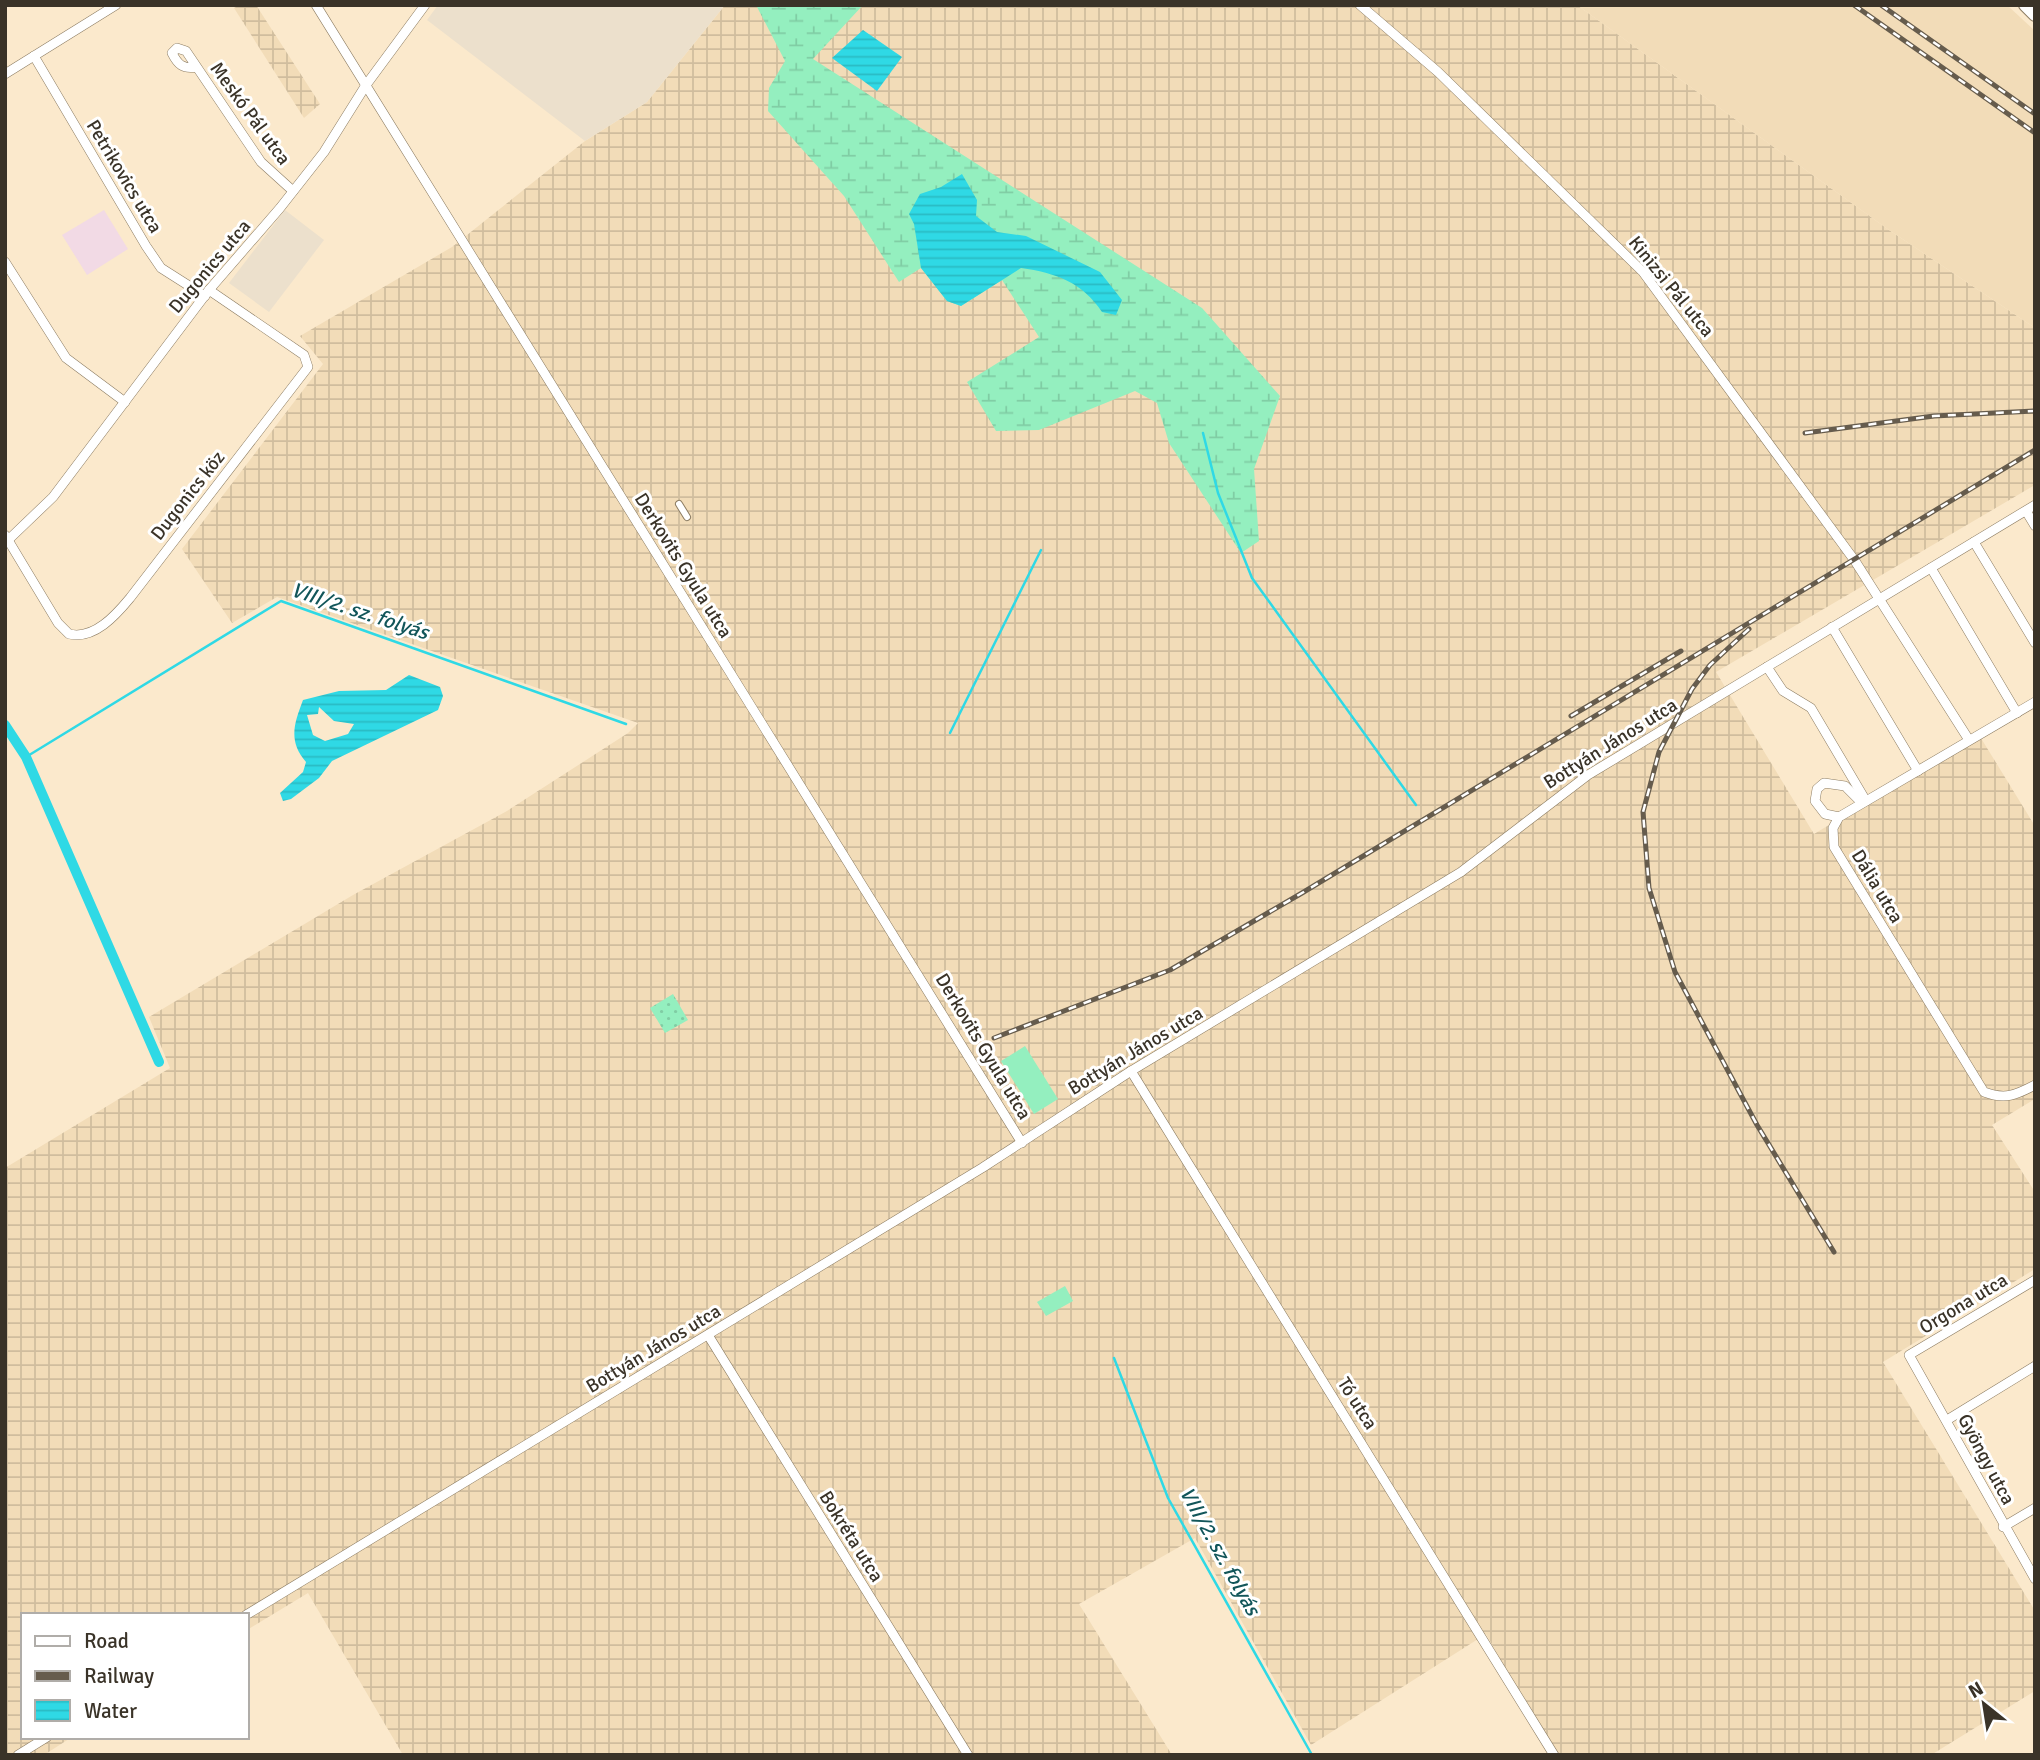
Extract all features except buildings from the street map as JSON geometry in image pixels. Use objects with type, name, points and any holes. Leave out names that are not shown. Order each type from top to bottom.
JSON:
[{"type":"main road","points":[[2025,5],[2035,15]]},
{"type":"street","points":[[5,74],[116,5]]},
{"type":"street","name":"Derkovits Gyula utca","points":[[316,5],[1022,1143]]},
{"type":"street","name":"Dugonics utca","points":[[6,539],[52,497],[207,293],[324,152],[366,85],[425,5]]},
{"type":"street","name":"Kinizsi Pál utca","points":[[1360,5],[1438,72],[1643,272],[1850,553],[1969,740]]},
{"type":"street","name":"Meskó Pál utca","points":[[196,67],[186,68],[172,54],[177,48],[186,51],[261,162],[293,191]]},
{"type":"street","name":"Petrikovics utca","points":[[34,56],[161,268],[207,293]]},
{"type":"street","points":[[5,262],[66,358],[125,402]]},
{"type":"street","name":"Dugonics köz","points":[[6,539],[58,623],[69,634],[82,635],[105,623],[130,598],[308,367],[304,355],[207,293]]},
{"type":"street","points":[[679,503],[687,517]]},
{"type":"street","name":"Bottyán János utca","points":[[248,1614],[1022,1143],[1130,1071],[1461,872],[1588,775],[2035,505]]},
{"type":"street","points":[[2026,511],[2035,526]]},
{"type":"street","points":[[1974,542],[2035,643]]},
{"type":"street","points":[[1931,568],[2017,713]]},
{"type":"street","points":[[1832,627],[1918,771]]},
{"type":"street","points":[[1767,667],[1783,691],[1811,708],[1864,802]]},
{"type":"street","points":[[1864,802],[1836,782],[1824,783],[1817,789],[1815,802],[1825,814],[1839,817],[2035,702]]},
{"type":"street","name":"Dália utca","points":[[1839,817],[1833,828],[1834,847],[1984,1092],[1997,1097],[2010,1097],[2035,1085]]},
{"type":"street","name":"Tó utca","points":[[1130,1071],[1554,1755]]},
{"type":"street","name":"Orgona utca","points":[[1909,1355],[2035,1280]]},
{"type":"street","name":"Bokréta utca","points":[[708,1335],[968,1755]]},
{"type":"street","name":"Gyöngy utca","points":[[1909,1355],[1947,1420],[2003,1527],[2035,1579]]},
{"type":"street","points":[[1947,1420],[2035,1366]]},
{"type":"street","points":[[2003,1527],[2035,1508]]},
{"type":"street","points":[[18,1755],[44,1739]]},
{"type":"shaded area","points":[[240,5],[256,5],[320,104],[304,118],[234,8]]},
{"type":"shaded area","points":[[438,5],[725,5],[647,102],[585,141],[427,20]]},
{"type":"shaded area","points":[[725,5],[1577,5],[1889,230],[2035,328],[2035,485],[1716,672],[1814,834],[1979,735],[2035,826],[2035,1099],[1992,1125],[2035,1192],[2035,1269],[1883,1362],[2035,1611],[2035,1691],[1931,1755],[1555,1755],[1486,1634],[1311,1745],[1195,1538],[1079,1604],[1172,1755],[1074,1755],[1072,1752],[1066,1755],[403,1755],[308,1593],[248,1629],[248,1613],[21,1613],[21,1739],[69,1739],[44,1755],[5,1755],[5,1168],[170,1068],[149,1017],[353,895],[507,811],[628,733],[638,723],[277,597],[232,623],[182,549],[323,364],[300,336],[452,247],[585,141],[647,102]]},
{"type":"shaded area","points":[[1577,5],[2007,5],[2035,31],[2035,328],[1889,230]]},
{"type":"shaded area","points":[[104,210],[128,249],[87,275],[62,235]]},
{"type":"shaded area","points":[[285,210],[324,240],[269,312],[229,283]]},
{"type":"green space","points":[[756,5],[863,5],[813,59],[1202,308],[1280,396],[1254,469],[1259,541],[1241,553],[1169,443],[1157,403],[1135,391],[1039,430],[996,431],[967,382],[1039,337],[1002,280],[961,306],[947,301],[921,268],[899,282],[844,196],[768,111],[769,88],[785,61]]},
{"type":"green space","points":[[673,994],[688,1020],[665,1033],[650,1008]]},
{"type":"green space","points":[[1025,1046],[1058,1099],[1034,1114],[1001,1061]]},
{"type":"green space","points":[[1065,1286],[1073,1301],[1046,1316],[1037,1302]]},
{"type":"water","points":[[863,30],[902,57],[877,91],[832,58]]},
{"type":"water","points":[[962,174],[977,200],[976,216],[997,232],[1026,236],[1100,272],[1122,300],[1116,315],[1102,312],[1086,293],[1057,276],[1021,268],[961,306],[947,301],[921,268],[914,224],[909,214],[920,194],[941,187]]},
{"type":"water","points":[[409,675],[440,687],[443,696],[438,710],[332,761],[319,778],[291,799],[283,801],[280,793],[303,772],[306,762],[297,747],[294,732],[303,700],[339,691],[386,690]],"holes":[[[319,707],[334,721],[354,724],[348,734],[325,741],[313,735],[307,715],[318,714]]]},
{"type":"waterway","points":[[1203,433],[1218,493],[1252,578],[1416,805]]},
{"type":"waterway","points":[[950,733],[1041,550]]},
{"type":"waterway","name":"VIII/2. sz. folyás","points":[[26,757],[281,601],[626,724]]},
{"type":"waterway","points":[[5,725],[26,757],[159,1062]]},
{"type":"waterway","name":"VIII/2. sz. folyás","points":[[1114,1358],[1168,1498],[1312,1755]]},
{"type":"railway","points":[[1854,5],[2035,133]]},
{"type":"railway","points":[[1881,5],[2035,114]]},
{"type":"railway","points":[[1805,433],[1934,416],[2035,411]]},
{"type":"railway","points":[[994,1038],[1170,970],[2035,450]]},
{"type":"railway","points":[[1749,629],[1710,665],[1692,689],[1659,752],[1643,812],[1649,888],[1675,972],[1757,1125],[1834,1252]]},
{"type":"railway","points":[[1571,716],[1681,651]]}]
